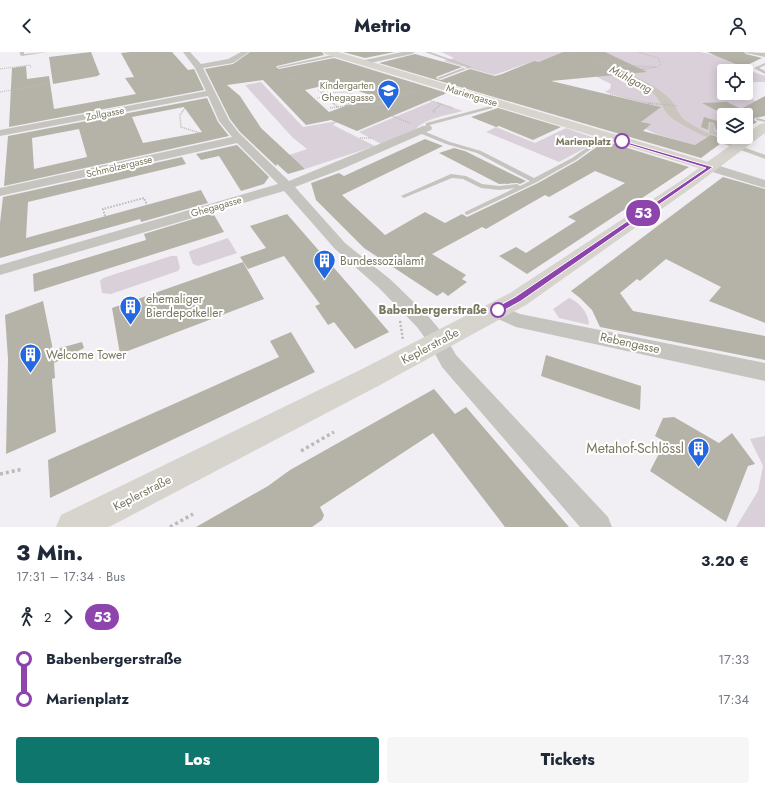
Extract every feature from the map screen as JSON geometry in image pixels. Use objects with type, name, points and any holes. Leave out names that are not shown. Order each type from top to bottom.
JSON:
[{"type":"main road","name":"Mariengasse","points":[[333,53],[434,79],[502,104],[710,167]]},
{"type":"main road","name":"Keplerstraße","points":[[73,527],[371,377],[518,299],[710,167],[739,146],[762,123]]},
{"type":"street","points":[[186,52],[199,66],[224,121],[238,139],[286,186],[340,246],[385,284],[423,322],[438,341],[449,361],[598,527]]},
{"type":"street","points":[[199,66],[230,61],[246,52]]},
{"type":"street","points":[[365,62],[412,52]]},
{"type":"street","points":[[748,52],[765,55]]},
{"type":"street","name":"Zollgasse","points":[[0,133],[210,93]]},
{"type":"street","name":"Ghegagasse","points":[[0,270],[286,186],[423,130]]},
{"type":"street","name":"Schmölzergasse","points":[[0,192],[238,139]]},
{"type":"street","points":[[710,167],[765,184]]},
{"type":"street","name":"Rebengasse","points":[[496,311],[516,320],[765,372]]},
{"type":"lane","points":[[22,52],[22,55],[45,52]]},
{"type":"lane","points":[[427,52],[470,67],[434,79]]},
{"type":"lane","name":"Mariengasse","points":[[279,67],[333,53]]},
{"type":"lane","points":[[765,64],[756,68],[765,73]]},
{"type":"lane","points":[[502,104],[428,124],[423,130],[448,143],[478,152],[535,181]]},
{"type":"lane","points":[[712,124],[711,132],[717,134]]},
{"type":"lane","points":[[467,213],[526,186],[591,148],[607,136]]},
{"type":"lane","points":[[404,196],[451,176],[464,177],[481,186],[499,188],[526,186]]},
{"type":"path","points":[[570,53],[577,52]]},
{"type":"path","points":[[638,52],[658,58],[661,64],[658,67]]},
{"type":"path","points":[[594,58],[628,73]]},
{"type":"path","points":[[0,69],[30,65],[31,68]]},
{"type":"path","points":[[613,66],[634,65],[658,67]]},
{"type":"path","points":[[618,66],[646,69]]},
{"type":"path","points":[[616,74],[658,67]]},
{"type":"path","points":[[278,81],[297,78]]},
{"type":"path","points":[[0,92],[47,84]]},
{"type":"path","points":[[328,87],[332,84]]},
{"type":"path","points":[[338,106],[318,90],[336,86],[343,89],[344,92]]},
{"type":"path","points":[[330,108],[345,106],[366,108],[417,90]]},
{"type":"path","points":[[321,92],[344,92],[359,96]]},
{"type":"path","points":[[610,94],[660,105],[677,106]]},
{"type":"path","points":[[317,98],[346,95],[368,95]]},
{"type":"path","points":[[345,106],[350,102],[359,100],[384,102]]},
{"type":"path","points":[[429,100],[468,113]]},
{"type":"path","points":[[190,107],[186,107],[180,115],[181,125],[184,129],[200,133]]},
{"type":"path","points":[[105,216],[103,209],[144,198],[147,205]]},
{"type":"path","points":[[402,329],[403,341]]},
{"type":"path","points":[[301,451],[334,432]]},
{"type":"path","points":[[0,474],[23,469]]},
{"type":"path","points":[[170,527],[193,514]]},
{"type":"shaded area","points":[[441,52],[700,52],[728,58],[727,60],[738,64],[717,64],[717,100],[753,99],[756,102],[747,108],[717,108],[716,132],[717,144],[720,144],[712,150],[656,134],[640,126],[643,120],[660,107],[605,92],[610,89],[611,84],[595,76],[534,61],[494,75],[443,61],[454,58]]},
{"type":"shaded area","points":[[753,72],[765,76],[765,82],[753,82]]},
{"type":"shaded area","points":[[261,82],[303,127],[338,121],[333,125],[375,146],[305,169],[289,155],[307,149],[292,137],[245,85]]},
{"type":"shaded area","points":[[433,101],[463,111],[425,122],[416,129],[381,144],[359,132]]},
{"type":"shaded area","points":[[496,127],[535,143],[566,128],[600,140],[559,162],[486,132]]},
{"type":"shaded area","points":[[228,238],[237,253],[198,266],[193,264],[189,253],[190,251]]},
{"type":"shaded area","points":[[171,256],[177,256],[180,268],[178,271],[111,294],[102,293],[100,281],[103,278]]},
{"type":"shaded area","points":[[569,298],[583,308],[589,321],[589,325],[559,318],[553,309]]},
{"type":"shaded area","points":[[765,436],[765,527],[736,527],[758,491],[763,466],[750,439]]},
{"type":"water","name":"Mühlgang","points":[[590,61],[631,75],[660,90],[673,103],[685,120],[717,137],[717,142],[695,132],[673,119],[653,93],[639,83]]},
{"type":"water","name":"Mühlgang","points":[[724,144],[735,144],[765,155],[765,159]]},
{"type":"building","points":[[91,52],[100,75],[53,84],[49,57]]},
{"type":"building","points":[[172,52],[188,70],[194,69],[204,90],[9,127],[12,68],[26,66],[27,79],[49,76],[54,109],[136,94],[125,78],[134,77],[121,53]]},
{"type":"building","points":[[250,52],[322,52],[324,55],[276,67],[279,69],[334,58],[447,93],[357,131],[331,120],[306,125],[263,80],[227,85],[240,96],[261,128],[305,169],[288,174],[277,164],[276,166],[240,132],[230,119],[205,69],[233,64]],"holes":[[[335,83],[373,96],[329,112],[305,90]]]},
{"type":"building","points":[[343,52],[395,52],[365,58]]},
{"type":"building","points":[[563,52],[605,52],[647,72],[551,81],[661,107],[641,122],[651,124],[643,131],[695,145],[711,135],[717,137],[717,144],[720,144],[701,158],[379,63],[415,54],[462,67],[436,77],[437,79],[441,80],[470,69],[495,76],[534,61],[539,62]]},
{"type":"building","points":[[707,52],[744,52],[746,54],[762,58],[749,64],[736,64]]},
{"type":"building","points":[[765,96],[765,116],[755,118],[754,120],[757,122],[753,124],[753,108],[743,108]]},
{"type":"building","points":[[207,98],[218,122],[229,136],[4,186],[8,136]],"holes":[[[184,107],[202,132],[143,143],[132,117]],[[79,129],[87,157],[34,169],[32,138]]]},
{"type":"building","points":[[727,102],[739,108],[717,108],[717,111],[702,103]]},
{"type":"building","points":[[498,108],[561,127],[533,140],[499,126],[496,127],[471,117]]},
{"type":"building","points":[[704,117],[717,121],[717,130],[714,123],[709,122],[708,130],[701,127]]},
{"type":"building","points":[[425,139],[443,146],[342,195],[385,235],[425,212],[445,223],[462,214],[467,217],[538,183],[577,161],[605,141],[689,167],[527,274],[499,256],[516,247],[526,253],[576,221],[568,217],[625,183],[595,171],[549,197],[545,195],[486,229],[482,227],[432,254],[466,275],[462,279],[467,282],[448,296],[443,292],[437,296],[364,248],[316,200],[311,183],[339,173],[344,176]]},
{"type":"building","points":[[237,145],[269,177],[264,184],[241,191],[219,156],[201,160],[196,154]]},
{"type":"building","points":[[454,148],[465,151],[526,181],[520,184],[499,184],[439,153]]},
{"type":"building","points":[[182,157],[186,164],[28,202],[26,238],[201,190],[208,203],[141,222],[140,219],[0,258],[0,223],[3,197]]},
{"type":"building","points":[[723,177],[765,189],[765,323],[709,301],[721,287],[666,259],[640,281],[637,279],[620,293],[633,311],[765,336],[765,360],[600,327],[592,310],[571,291]]},
{"type":"building","points":[[213,213],[224,232],[34,292],[33,274],[146,240],[144,234]]},
{"type":"building","name":"Bundessozialamt","points":[[287,214],[389,332],[355,349],[334,322],[328,325],[315,306],[320,304],[284,256],[248,269],[240,257],[266,248],[250,226]]},
{"type":"building","points":[[243,262],[264,299],[120,354],[112,308]]},
{"type":"building","name":"Welcome Tower","points":[[43,301],[53,350],[82,342],[84,348],[54,363],[55,378],[52,379],[56,432],[6,454],[8,359],[5,315]]},
{"type":"building","points":[[291,332],[315,372],[50,498],[48,460],[279,357],[270,341]]},
{"type":"building","points":[[546,355],[641,386],[640,410],[541,376]]},
{"type":"building","points":[[434,389],[455,414],[466,407],[569,527],[505,527],[433,433],[320,507],[324,515],[322,520],[312,527],[196,527],[268,486],[290,470]]},
{"type":"building","name":"Metahof-Schlössl","points":[[674,417],[719,443],[732,433],[755,464],[748,466],[726,522],[650,471],[665,442],[655,436],[663,418]]},
{"type":"bus line","name":"53","points":[[498,310],[518,299],[710,167],[622,141]]},
{"type":"place","name":"Kindergarten Ghegagasse","points":[[389,110]]},
{"type":"place","name":"Marienplatz","points":[[622,141]]},
{"type":"place","name":"Bundessozialamt","points":[[324,280]]},
{"type":"place","name":"Babenbergerstraße","points":[[498,310]]},
{"type":"place","name":"ehemaliger Bierdepotkeller","points":[[130,326]]},
{"type":"place","name":"Welcome Tower","points":[[31,374]]},
{"type":"place","name":"Metahof-Schlössl","points":[[699,468]]}]
